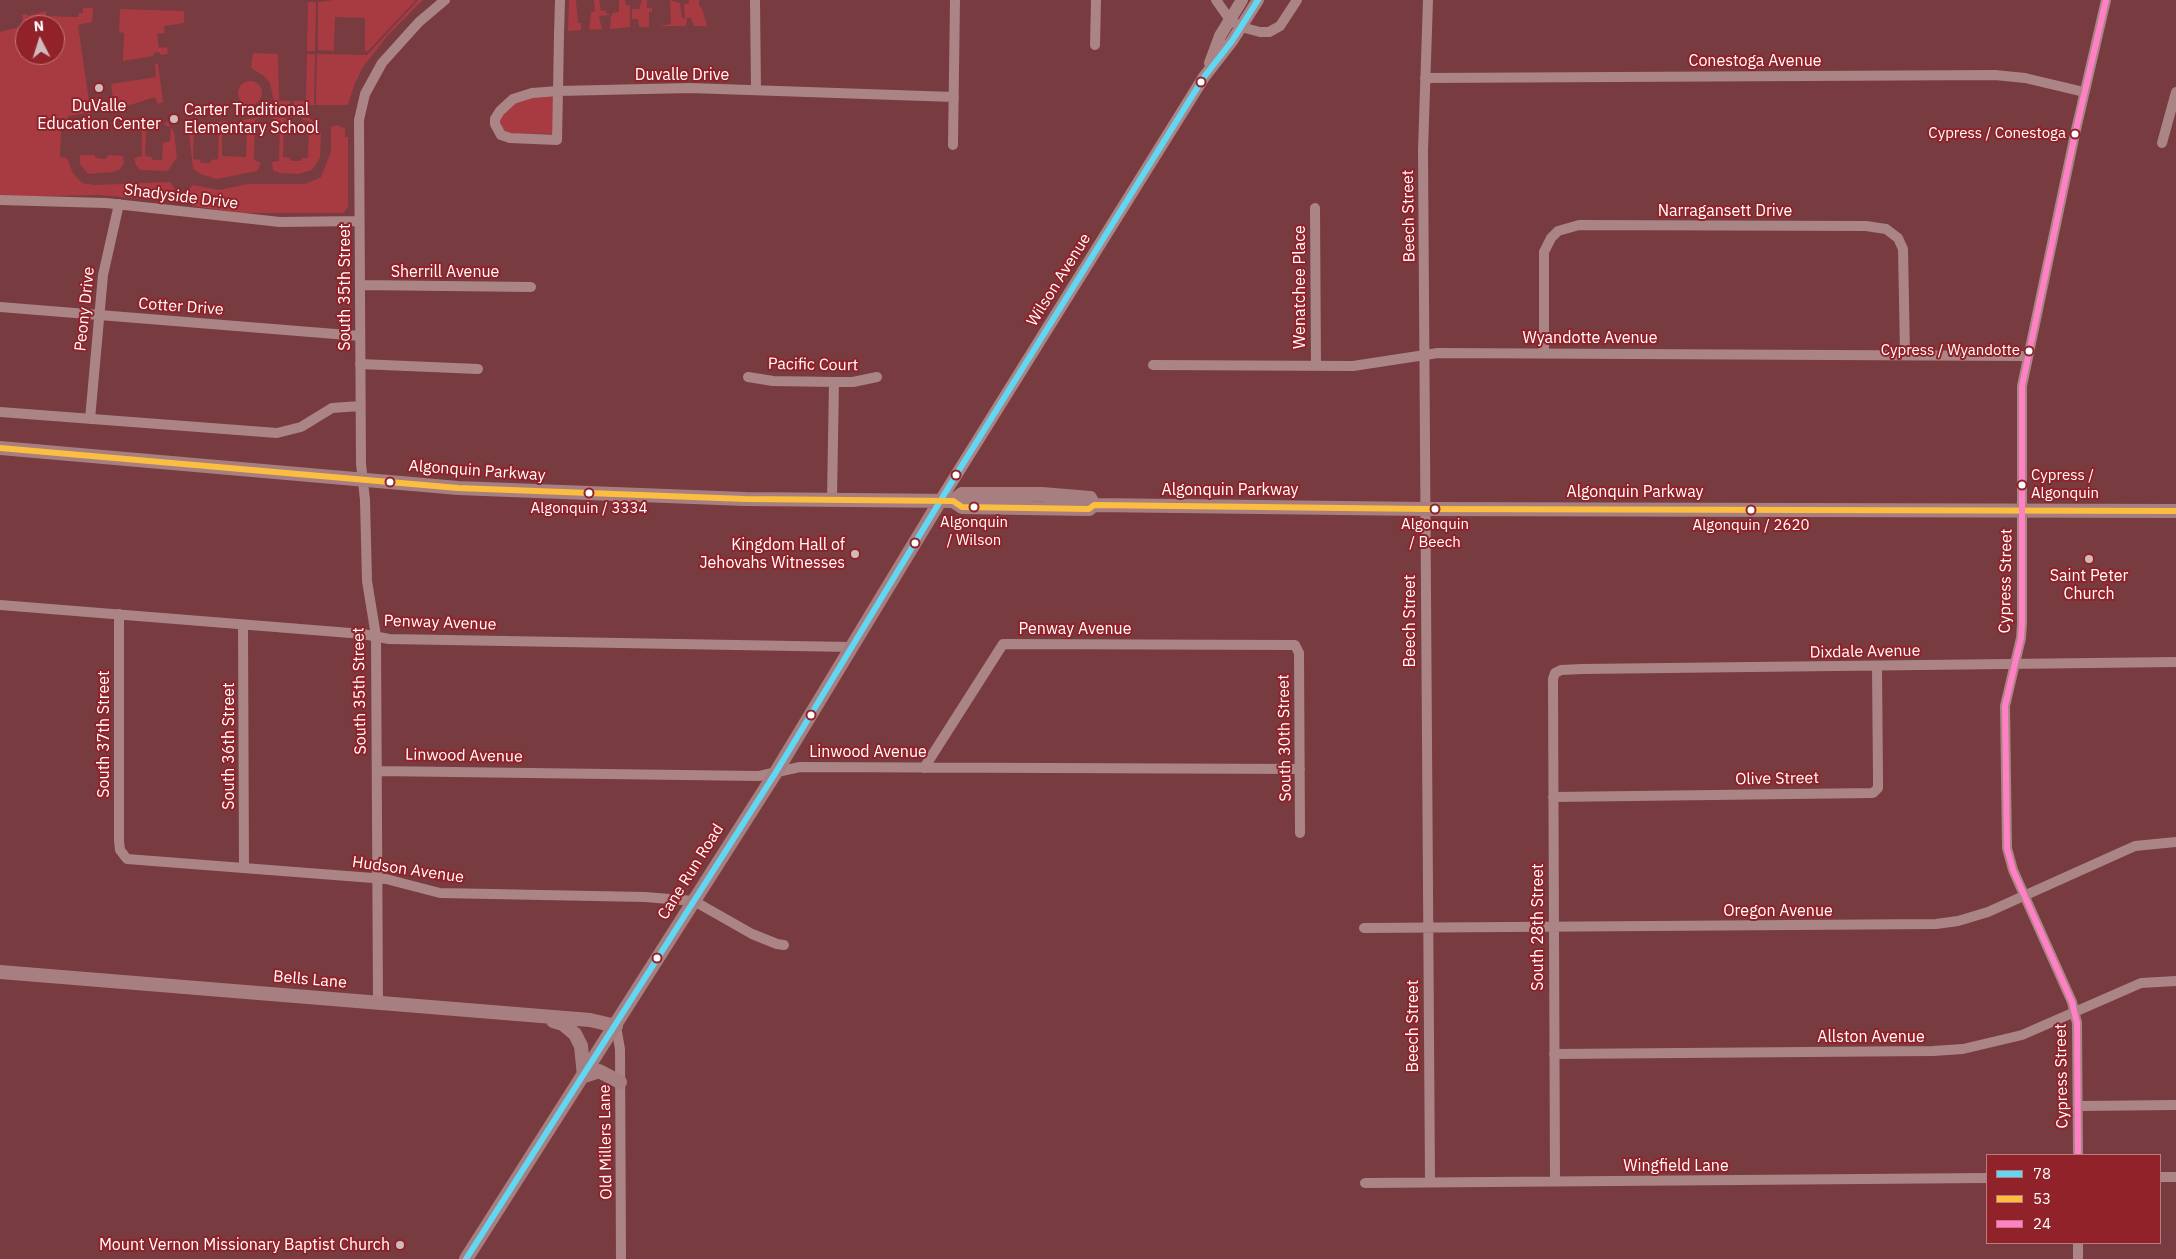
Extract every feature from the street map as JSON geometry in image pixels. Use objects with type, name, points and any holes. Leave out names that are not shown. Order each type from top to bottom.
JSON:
[{"type":"main road","name":"Algonquin Parkway","points":[[0,448],[458,488],[589,495],[947,501],[962,507],[1089,509],[1094,505],[1425,509],[2176,510]]},
{"type":"main road","name":"Cane Run Road","points":[[466,1259],[776,772],[851,647],[947,501]]},
{"type":"main road","name":"Bells Lane","points":[[0,972],[598,1021],[616,1026]]},
{"type":"main road","points":[[528,1015],[563,1024],[575,1034],[581,1046],[584,1076],[599,1071],[620,1082]]},
{"type":"street","name":"South 35th Street","points":[[378,1002],[376,636],[366,581],[366,522],[361,464],[359,120],[362,104],[371,82],[399,42],[445,0]]},
{"type":"street","points":[[558,91],[560,0]]},
{"type":"street","points":[[755,0],[756,90]]},
{"type":"street","points":[[953,145],[955,0]]},
{"type":"street","points":[[1095,45],[1096,0]]},
{"type":"street","points":[[1216,0],[1236,24],[1260,32],[1275,30],[1280,26],[1297,0]]},
{"type":"street","name":"Wilson Avenue","points":[[1236,24],[1242,0]]},
{"type":"street","name":"Wilson Avenue","points":[[947,501],[1236,24],[1258,0]]},
{"type":"street","name":"Beech Street","points":[[1428,0],[1425,78],[1425,509],[1430,1182]]},
{"type":"street","name":"Cypress Street","points":[[2078,1154],[2077,1023],[2075,1013],[2072,1002],[2009,858],[2006,837],[2005,706],[2022,624],[2022,394],[2027,356],[2084,92],[2106,0]]},
{"type":"street","name":"Conestoga Avenue","points":[[1425,78],[2008,75],[2084,92]]},
{"type":"street","name":"Duvalle Drive","points":[[558,91],[557,140],[510,138],[501,135],[497,130],[495,119],[500,111],[513,99],[532,93],[558,91],[690,88],[954,97]]},
{"type":"street","points":[[2162,143],[2176,92]]},
{"type":"street","name":"Shadyside Drive","points":[[0,200],[119,204],[280,222],[359,221]]},
{"type":"street","name":"Peony Drive","points":[[90,419],[98,315],[106,254],[119,204]]},
{"type":"street","name":"Wenatchee Place","points":[[1315,208],[1316,366]]},
{"type":"street","name":"Narragansett Drive","points":[[1544,353],[1543,269],[1546,246],[1551,238],[1564,228],[1598,226],[1866,226],[1886,229],[1898,238],[1904,249],[1905,354]]},
{"type":"street","name":"Sherrill Avenue","points":[[360,285],[531,287]]},
{"type":"street","name":"Cotter Drive","points":[[0,307],[360,336]]},
{"type":"street","name":"Wyandotte Avenue","points":[[1153,364],[1367,365],[1438,353],[2027,356]]},
{"type":"street","points":[[360,364],[478,369]]},
{"type":"street","name":"Pacific Court","points":[[748,377],[773,381],[834,382],[853,382],[877,378]]},
{"type":"street","points":[[832,499],[834,382]]},
{"type":"street","points":[[0,412],[278,433],[301,427],[332,408],[360,406]]},
{"type":"street","name":"Penway Avenue","points":[[0,605],[243,624],[376,636],[390,639],[851,647]]},
{"type":"street","name":"South 37th Street","points":[[119,614],[119,841],[121,853]]},
{"type":"street","name":"South 36th Street","points":[[243,624],[244,868]]},
{"type":"street","name":"Penway Avenue","points":[[924,768],[1003,644],[1295,645]]},
{"type":"street","name":"South 30th Street","points":[[1295,645],[1299,653],[1300,833]]},
{"type":"street","name":"Dixdale Avenue","points":[[1556,673],[1561,670],[1582,669],[2176,662]]},
{"type":"street","name":"Olive Street","points":[[1552,797],[1873,793],[1878,788],[1877,667]]},
{"type":"street","name":"South 28th Street","points":[[1555,1181],[1552,797],[1553,680],[1556,673]]},
{"type":"street","name":"Linwood Avenue","points":[[377,771],[759,776],[800,767],[1300,769]]},
{"type":"street","name":"Oregon Avenue","points":[[1364,928],[1936,924],[1974,917],[2135,846],[2176,842]]},
{"type":"street","name":"Hudson Avenue","points":[[121,853],[127,858],[377,879],[440,893],[644,897],[694,901]]},
{"type":"street","points":[[694,901],[752,934],[777,944],[784,944]]},
{"type":"street","name":"Allston Avenue","points":[[1554,1054],[1933,1051],[1963,1049],[2022,1035],[2141,983],[2176,981]]},
{"type":"street","name":"Old Millers Lane","points":[[616,1026],[620,1049],[621,1259]]},
{"type":"street","points":[[2078,1106],[2176,1105]]},
{"type":"street","points":[[2161,1177],[2176,1177]]},
{"type":"street","name":"Wingfield Lane","points":[[1365,1183],[1986,1178]]},
{"type":"street","points":[[2078,1244],[2078,1259]]},
{"type":"shaded area","points":[[334,0],[416,0],[368,51],[365,52],[365,18],[335,17],[334,51],[318,50],[318,2]]},
{"type":"shaded area","points":[[418,0],[423,0],[389,34],[363,67],[355,83],[348,105],[316,105],[317,54],[367,55]]},
{"type":"shaded area","points":[[569,0],[576,0],[578,23],[581,23],[581,30],[568,31]]},
{"type":"shaded area","points":[[594,0],[599,0],[601,11],[606,10],[606,13],[611,15],[599,16],[602,29],[589,30],[591,12],[595,11]]},
{"type":"shaded area","points":[[619,0],[625,0],[626,5],[630,5],[630,27],[610,29],[611,16],[613,13],[619,12]]},
{"type":"shaded area","points":[[642,0],[647,0],[647,8],[652,8],[652,12],[649,12],[649,27],[639,27],[638,19],[632,19],[632,9],[639,9]]},
{"type":"shaded area","points":[[670,0],[680,3],[682,18],[687,19],[686,26],[659,26],[671,24]]},
{"type":"shaded area","points":[[689,0],[699,0],[707,26],[694,26],[691,18],[685,18],[684,7],[685,4],[689,3]]},
{"type":"shaded area","points":[[308,2],[316,2],[315,51],[307,51]]},
{"type":"shaded area","points":[[83,8],[93,8],[92,22],[78,25],[91,115],[85,113],[68,116],[68,127],[61,127],[60,157],[67,158],[73,173],[82,183],[95,185],[170,182],[175,189],[169,199],[164,201],[100,195],[0,197],[0,32],[15,28],[15,65],[65,65],[65,17],[78,17],[79,13],[83,13]]},
{"type":"shaded area","points":[[120,9],[184,11],[184,23],[164,26],[165,33],[157,34],[159,48],[167,47],[168,54],[161,55],[159,52],[154,53],[153,56],[123,61],[124,33],[119,32]]},
{"type":"shaded area","points":[[46,11],[46,15],[32,15]]},
{"type":"shaded area","points":[[253,53],[277,54],[279,101],[290,101],[290,105],[279,105],[274,102],[270,83],[264,76],[251,68]]},
{"type":"shaded area","points":[[307,54],[315,54],[314,105],[294,105],[293,101],[306,101]]},
{"type":"shaded area","points":[[155,64],[158,64],[163,102],[158,104],[155,97],[127,106],[126,110],[117,110],[116,106],[114,106],[111,84],[156,77]]},
{"type":"shaded area","points":[[250,81],[255,82],[261,88],[261,98],[255,104],[250,105],[245,104],[239,98],[238,93],[239,88],[245,82]]},
{"type":"shaded area","points":[[554,96],[552,134],[506,133],[499,122],[503,113],[514,103],[531,97]]},
{"type":"shaded area","points":[[262,117],[255,120],[254,160],[261,163],[257,171],[217,179],[200,174],[193,169],[189,134],[192,127],[198,125],[201,128],[194,130],[193,159],[200,160],[201,163],[210,163],[211,160],[218,159],[219,126],[213,126],[212,123],[226,121],[229,123],[229,126],[222,127],[222,156],[246,157],[247,123],[241,122],[241,120]]},
{"type":"shaded area","points":[[273,117],[291,119],[284,121],[283,157],[290,158],[291,161],[301,161],[302,158],[308,158],[309,121],[302,118],[309,118],[318,125],[321,133],[320,158],[312,170],[299,174],[279,173],[273,170],[272,162],[279,161],[280,121],[274,120]]},
{"type":"shaded area","points":[[167,121],[171,127],[164,125]]},
{"type":"shaded area","points":[[148,123],[152,125],[153,129],[146,130],[145,156],[151,157],[153,160],[162,160],[163,143],[170,141],[171,127],[174,132],[177,157],[168,171],[140,170],[134,158],[142,156],[142,130],[136,127]]},
{"type":"shaded area","points":[[336,125],[345,128],[345,137],[348,137],[348,206],[344,213],[241,213],[193,206],[188,201],[186,193],[193,185],[219,190],[248,184],[304,184],[321,177],[331,152],[331,127]]},
{"type":"shaded area","points":[[80,155],[94,155],[96,158],[106,159],[108,155],[123,156],[124,163],[120,169],[114,172],[88,174],[80,164]]},
{"type":"transit line","name":"78","points":[[466,1259],[776,772],[956,475],[1204,77],[1232,41],[1258,0]]},
{"type":"transit line","name":"24","points":[[2078,1154],[2077,1023],[2072,1002],[2013,870],[2007,848],[2005,706],[2021,638],[2022,623],[2022,386],[2075,134],[2106,0]]},
{"type":"transit line","name":"53","points":[[0,448],[458,488],[745,499],[953,501],[962,507],[1089,509],[1094,505],[1425,509],[2176,511]]},
{"type":"place","name":"DuValle Education Center","points":[[99,88]]},
{"type":"place","name":"Carter Traditional Elementary School","points":[[174,119]]},
{"type":"place","name":"Cypress / Conestoga","points":[[2075,134]]},
{"type":"place","name":"Cypress / Wyandotte","points":[[2029,351]]},
{"type":"place","name":"Cypress / Algonquin","points":[[2022,485]]},
{"type":"place","name":"Algonquin / 3334","points":[[589,493]]},
{"type":"place","name":"Algonquin / Wilson","points":[[974,507]]},
{"type":"place","name":"Algonquin / Beech","points":[[1435,509]]},
{"type":"place","name":"Algonquin / 2620","points":[[1751,510]]},
{"type":"place","name":"Kingdom Hall of Jehovahs Witnesses","points":[[855,554]]},
{"type":"place","name":"Saint Peter Church","points":[[2089,559]]},
{"type":"place","name":"Mount Vernon Missionary Baptist Church","points":[[400,1245]]}]
